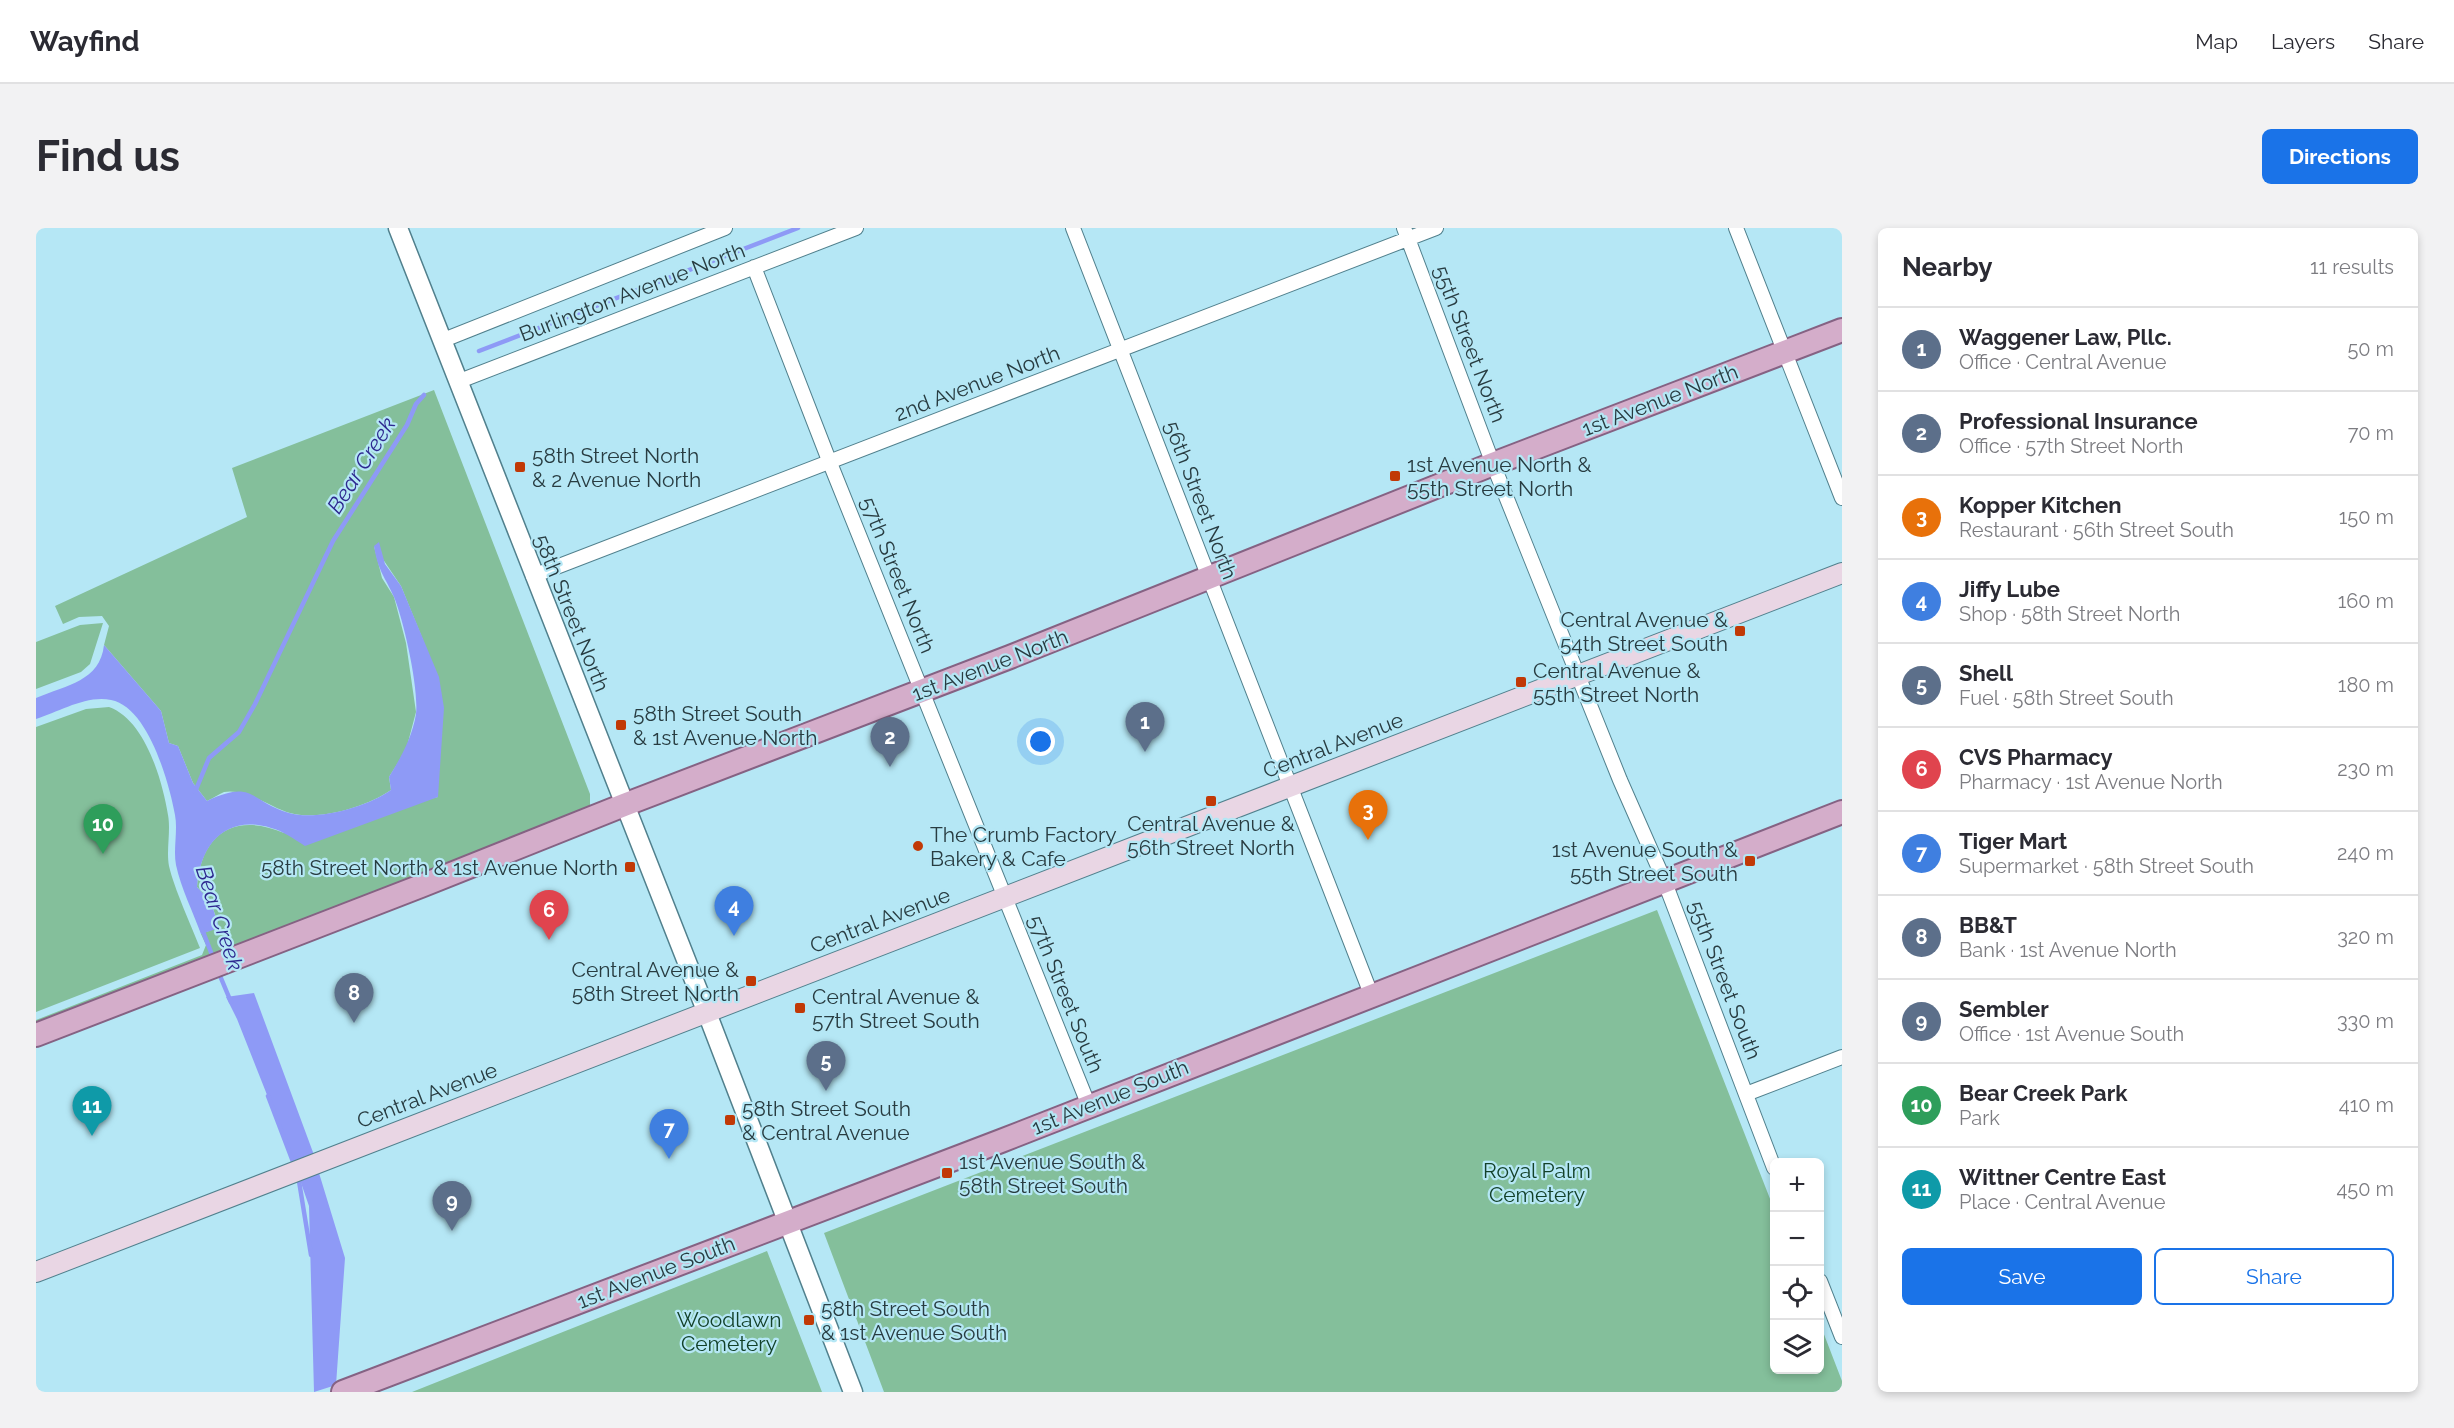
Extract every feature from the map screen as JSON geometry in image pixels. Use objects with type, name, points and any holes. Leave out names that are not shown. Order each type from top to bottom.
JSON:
[{"type":"main road","name":"1st Avenue North","points":[[36,1035],[624,805],[922,692],[1493,464],[1842,330]]},
{"type":"main road","name":"Central Avenue","points":[[36,1272],[1842,573]]},
{"type":"main road","name":"1st Avenue South","points":[[343,1392],[1089,1106],[1842,812]]},
{"type":"street","name":"58th Street North","points":[[398,228],[533,576],[707,1013],[853,1392]]},
{"type":"street","name":"Burlington Avenue North","points":[[441,340],[725,228]]},
{"type":"street","name":"Burlington Avenue North","points":[[457,382],[856,228]]},
{"type":"street","name":"56th Street North","points":[[1072,228],[1371,994]]},
{"type":"street","name":"2nd Avenue North","points":[[533,576],[1121,349],[1406,233],[1436,228]]},
{"type":"street","points":[[1736,228],[1842,498]]},
{"type":"street","name":"55th Street North","points":[[1406,233],[1493,464],[1579,675]]},
{"type":"street","name":"57th Street North","points":[[754,267],[830,463],[1005,897]]},
{"type":"street","name":"55th Street South","points":[[1579,675],[1620,780],[1664,880],[1770,1158]]},
{"type":"street","name":"57th Street South","points":[[1005,897],[1089,1106]]},
{"type":"street","points":[[1746,1094],[1842,1057]]},
{"type":"street","points":[[1824,1288],[1837,1310],[1842,1337]]},
{"type":"green space","points":[[434,390],[590,794],[590,809],[36,1025],[36,1020],[202,955],[206,945],[201,934],[219,927],[211,902],[197,887],[200,868],[205,853],[213,841],[224,832],[250,825],[284,833],[438,797],[423,640],[401,586],[374,546],[382,578],[394,597],[406,643],[416,712],[406,750],[389,777],[391,790],[356,807],[328,814],[290,813],[250,796],[232,792],[224,792],[207,801],[193,783],[178,746],[169,743],[161,711],[104,645],[109,626],[102,616],[79,617],[63,624],[55,606],[247,517],[232,468]]},
{"type":"green space","points":[[103,623],[90,664],[81,672],[36,689],[36,642],[80,625]]},
{"type":"green space","points":[[109,707],[122,714],[133,724],[150,752],[168,815],[168,854],[171,875],[200,948],[36,1012],[36,727],[86,709]]},
{"type":"green space","name":"Royal Palm Cemetery","points":[[1657,910],[1770,1199],[1770,1374],[1824,1374],[1824,1334],[1842,1381],[1842,1392],[884,1392],[824,1233]]},
{"type":"green space","name":"Woodlawn Cemetery","points":[[767,1251],[822,1392],[412,1392]]},
{"type":"water","points":[[379,542],[385,564],[401,586],[439,677],[444,708],[438,797],[305,846],[271,828],[241,825],[229,829],[210,845],[199,871],[197,887],[211,902],[219,928],[201,934],[176,865],[176,821],[168,784],[155,748],[136,716],[124,706],[102,699],[82,702],[36,719],[36,698],[70,685],[89,674],[96,667],[104,645],[161,711],[169,743],[178,746],[193,783],[207,801],[234,792],[243,792],[276,808],[300,815],[327,814],[369,802],[391,790],[389,777],[409,739],[416,714],[410,655],[398,608],[378,562],[374,546]]},
{"type":"water","points":[[254,993],[314,1155],[294,1163],[237,1019],[226,997]]},
{"type":"water","points":[[319,1173],[345,1258],[336,1385],[314,1392],[309,1206],[300,1180]]},
{"type":"waterway","name":"Bear Creek","points":[[479,351],[798,228]]},
{"type":"waterway","name":"Bear Creek","points":[[195,792],[209,758],[239,732],[255,704],[333,541],[407,425],[416,404],[424,395]]},
{"type":"waterway","name":"Bear Creek","points":[[202,929],[214,960]]},
{"type":"waterway","name":"Bear Creek","points":[[218,971],[231,1002]]},
{"type":"waterway","name":"Bear Creek","points":[[268,1096],[295,1167]]},
{"type":"waterway","name":"Bear Creek","points":[[298,1175],[311,1255]]},
{"type":"place","name":"58th Street North & 2 Avenue North","points":[[520,467]]},
{"type":"place","name":"1st Avenue North & 55th Street North","points":[[1395,476]]},
{"type":"place","name":"Central Avenue & 54th Street South","points":[[1740,631]]},
{"type":"place","name":"Central Avenue & 55th Street North","points":[[1521,682]]},
{"type":"place","name":"58th Street South & 1st Avenue North","points":[[621,725]]},
{"type":"place","name":"Waggener Law, Pllc.","points":[[1145,752]]},
{"type":"place","name":"Professional Insurance","points":[[890,767]]},
{"type":"place","name":"Central Avenue & 56th Street North","points":[[1211,801]]},
{"type":"place","name":"Kopper Kitchen","points":[[1368,840]]},
{"type":"place","name":"The Crumb Factory Bakery & Cafe","points":[[918,846]]},
{"type":"place","name":"Bear Creek Park","points":[[103,854]]},
{"type":"place","name":"1st Avenue South & 55th Street South","points":[[1750,861]]},
{"type":"place","name":"58th Street North & 1st Avenue North","points":[[630,867]]},
{"type":"place","name":"Jiffy Lube","points":[[734,936]]},
{"type":"place","name":"CVS Pharmacy","points":[[549,940]]},
{"type":"place","name":"Central Avenue & 58th Street North","points":[[751,981]]},
{"type":"place","name":"Central Avenue & 57th Street South","points":[[800,1008]]},
{"type":"place","name":"BB&T","points":[[354,1023]]},
{"type":"place","name":"Shell","points":[[826,1091]]},
{"type":"place","name":"58th Street South & Central Avenue","points":[[730,1120]]},
{"type":"place","name":"Wittner Centre East","points":[[92,1136]]},
{"type":"place","name":"Tiger Mart","points":[[669,1159]]},
{"type":"place","name":"1st Avenue South & 58th Street South","points":[[947,1173]]},
{"type":"place","name":"Sembler","points":[[452,1231]]},
{"type":"place","name":"58th Street South & 1st Avenue South","points":[[809,1320]]}]
